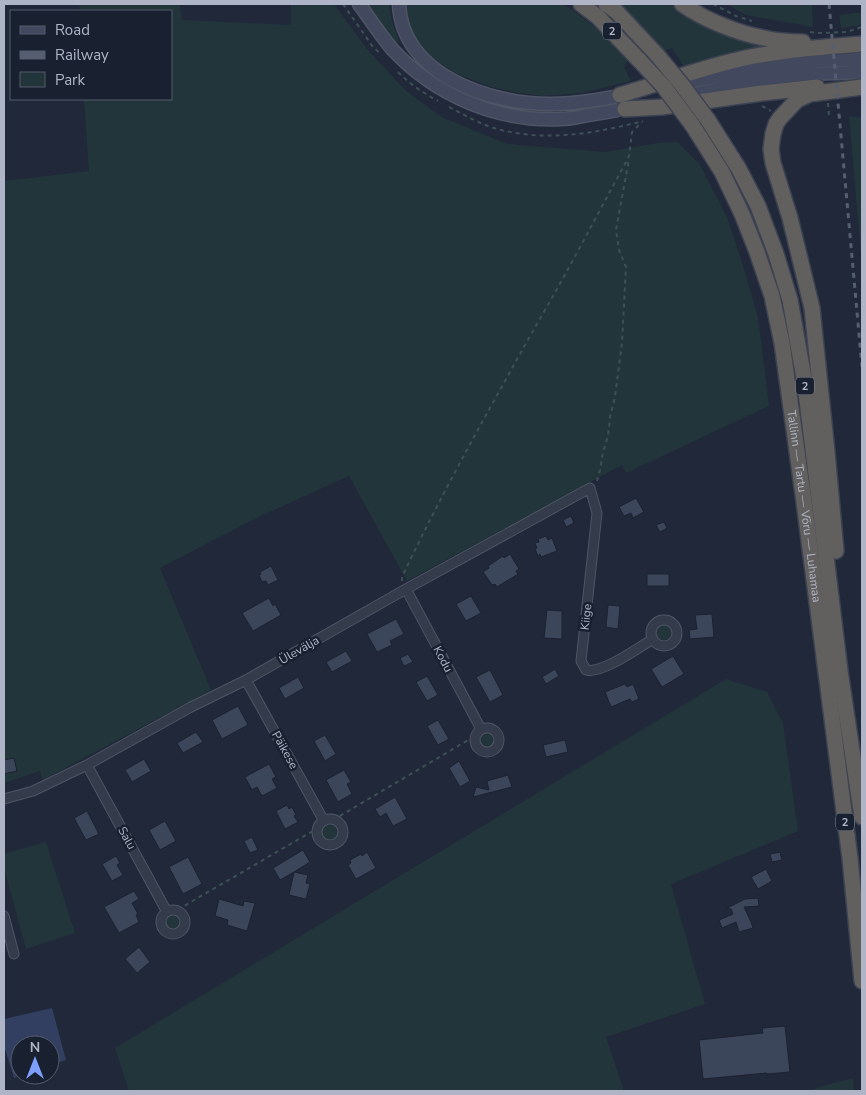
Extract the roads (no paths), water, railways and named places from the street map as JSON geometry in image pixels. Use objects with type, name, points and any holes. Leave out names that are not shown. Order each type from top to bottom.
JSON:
[{"type":"highway","name":"Tallinn — Tartu — Võru — Luhamaa","points":[[581,4],[598,17],[664,87],[693,126],[722,172],[742,214],[772,296],[782,343],[808,530],[850,858],[862,981]]},
{"type":"highway","name":"Tallinn — Tartu — Võru — Luhamaa","points":[[606,4],[616,11],[658,56],[708,120],[740,168],[758,206],[776,254],[790,300],[804,384],[840,671],[862,817]]},
{"type":"highway","points":[[682,4],[701,16],[763,38],[810,43],[862,44]]},
{"type":"highway","points":[[623,102],[744,58],[802,49],[862,44]]},
{"type":"highway","points":[[623,102],[662,107],[810,87],[862,87]]},
{"type":"highway","points":[[840,671],[845,656],[812,308],[790,218],[773,163],[771,149],[776,124],[797,100],[810,94],[862,87]]},
{"type":"main road","points":[[359,4],[393,49],[412,67],[437,86],[466,102],[518,118],[563,119],[623,102],[778,65],[811,61],[862,60]]},
{"type":"main road","points":[[399,4],[400,17],[407,38],[418,54],[432,67],[453,81],[475,92],[525,103],[577,104],[623,102],[808,74],[862,72]]},
{"type":"street","name":"Ülevälja","points":[[4,799],[33,791],[87,765],[191,707],[246,680],[404,590],[590,488]]},
{"type":"street","name":"Kiige","points":[[590,488],[597,513],[581,661],[586,670],[597,670],[607,667],[653,640]]},
{"type":"street","name":"Kodu","points":[[404,590],[480,729]]},
{"type":"street","name":"Päikese","points":[[246,680],[329,820],[340,824],[343,832],[340,841],[332,845],[324,844],[318,837],[319,825],[329,820]]},
{"type":"street","points":[[488,727],[495,731],[499,738],[498,746],[492,751],[483,752],[476,747],[474,743],[475,736],[480,729],[488,727]]},
{"type":"street","name":"Salu","points":[[87,765],[167,912]]},
{"type":"street","name":"Salu","points":[[175,910],[184,917],[185,925],[181,932],[173,934],[166,932],[162,925],[162,918],[167,912],[175,910]]},
{"type":"street","points":[[4,916],[14,954]]},
{"type":"water","points":[[52,1008],[59,1035],[10,1035],[10,1065],[4,1046],[4,1019]]},
{"type":"water","points":[[60,1038],[66,1060],[60,1062]]},
{"type":"railway","points":[[829,4],[862,367]]}]
